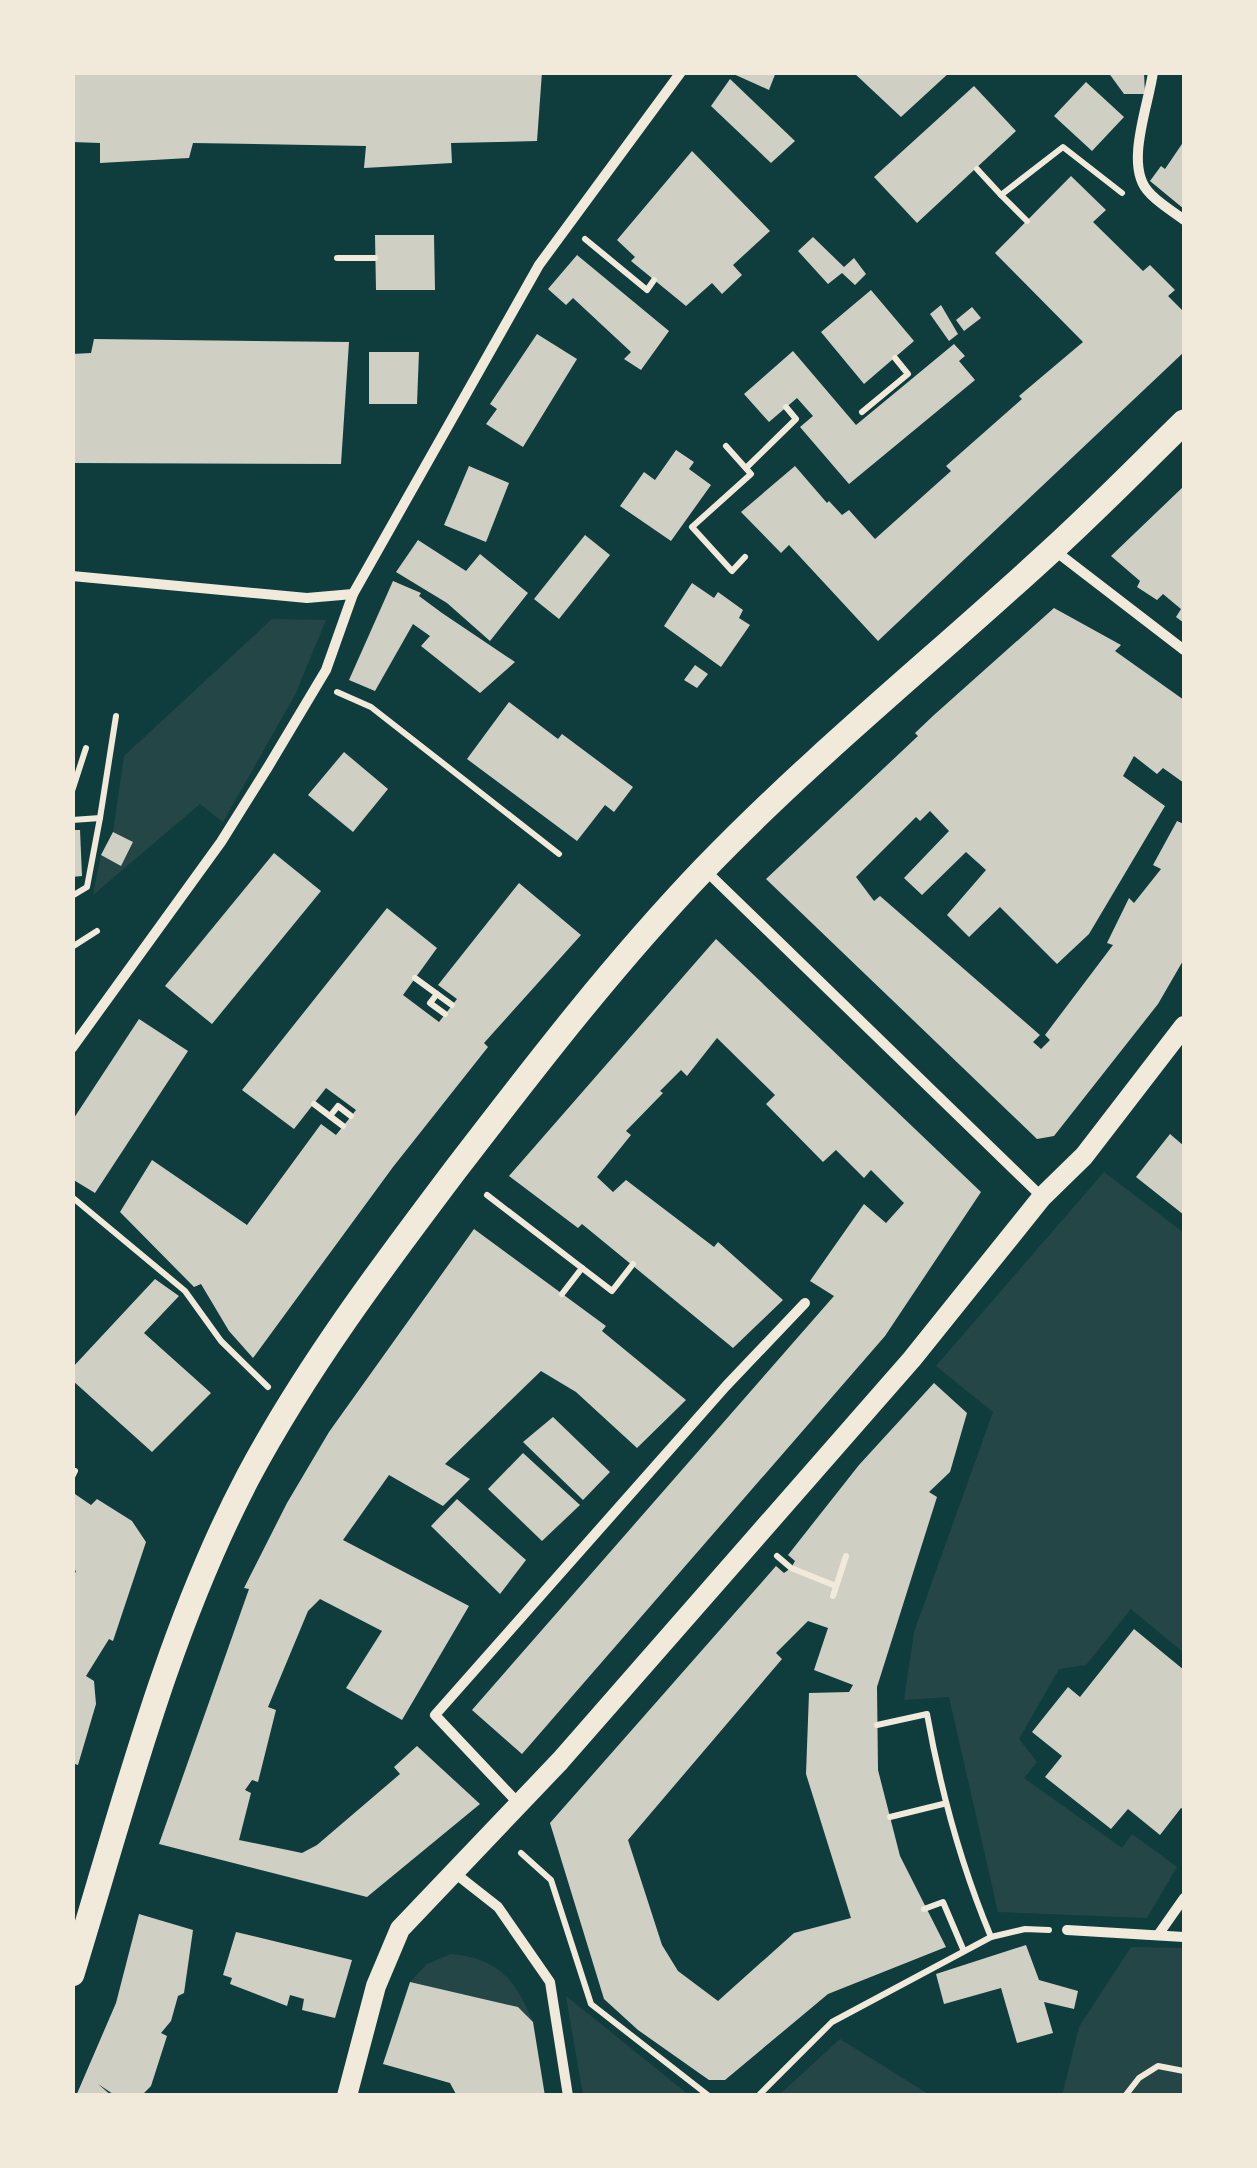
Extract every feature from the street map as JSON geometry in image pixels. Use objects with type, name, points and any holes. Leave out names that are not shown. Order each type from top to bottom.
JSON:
[{"type":"main road","points":[[72,1974],[135,1770],[213,1552],[249,1476],[290,1408],[415,1223],[520,1086],[704,870],[802,774],[1053,549],[1184,422]]},
{"type":"main road","points":[[348,2096],[392,1944],[520,1805],[912,1360],[1042,1197],[1084,1156],[1184,1026]]},
{"type":"street","points":[[72,1048],[220,842],[318,683],[353,594],[539,265],[681,72]]},
{"type":"street","points":[[1153,72],[1139,147],[1146,189],[1184,220]]},
{"type":"street","points":[[1053,549],[1184,650]]},
{"type":"street","points":[[72,576],[307,598],[353,594]]},
{"type":"street","points":[[704,870],[1042,1197]]},
{"type":"street","points":[[520,1805],[436,1715],[726,1386],[806,1303]]},
{"type":"street","points":[[456,1874],[498,1907],[550,1982],[568,2096]]},
{"type":"street","points":[[1158,1936],[1184,1898]]},
{"type":"street","points":[[1066,1930],[1184,1937]]},
{"type":"path","points":[[1000,194],[1063,147],[1120,193],[1146,189]]},
{"type":"path","points":[[977,170],[1026,222]]},
{"type":"path","points":[[569,225],[647,290],[654,280]]},
{"type":"path","points":[[337,258],[375,258]]},
{"type":"path","points":[[862,412],[908,374],[895,358]]},
{"type":"path","points":[[746,468],[796,419],[786,407]]},
{"type":"path","points":[[726,446],[752,474],[692,527],[732,570],[745,557]]},
{"type":"path","points":[[318,683],[371,707],[558,854]]},
{"type":"path","points":[[72,896],[88,887],[116,716]]},
{"type":"path","points":[[72,791],[86,748]]},
{"type":"path","points":[[72,820],[100,818]]},
{"type":"path","points":[[72,947],[97,932]]},
{"type":"path","points":[[415,978],[452,1005]]},
{"type":"path","points":[[437,994],[430,1003],[445,1014]]},
{"type":"path","points":[[314,1104],[343,1126]]},
{"type":"path","points":[[330,1116],[338,1106],[351,1116]]},
{"type":"path","points":[[487,1195],[612,1291],[633,1264]]},
{"type":"path","points":[[72,1196],[186,1291],[220,1341],[290,1408]]},
{"type":"path","points":[[562,1294],[582,1268]]},
{"type":"path","points":[[776,1556],[790,1568],[836,1586]]},
{"type":"path","points":[[833,1596],[846,1556]]},
{"type":"path","points":[[877,1725],[927,1714],[943,1804],[963,1872],[991,1937]]},
{"type":"path","points":[[890,1817],[943,1804]]},
{"type":"path","points":[[521,1853],[550,1880],[590,2004],[709,2096]]},
{"type":"path","points":[[924,1909],[942,1902],[963,1948]]},
{"type":"path","points":[[758,2096],[832,2022],[963,1948],[1025,1929],[1066,1930]]},
{"type":"path","points":[[1125,2096],[1139,2078],[1158,2066],[1184,2070]]},
{"type":"shaded area","points":[[272,619],[326,620],[296,693],[223,822],[200,804],[93,895],[101,855],[121,865],[133,843],[113,832],[124,756]]},
{"type":"shaded area","points":[[1104,1172],[1184,1233],[1184,1653],[1131,1609],[1086,1665],[1059,1669],[1019,1739],[1037,1762],[1024,1778],[1122,1848],[1132,1834],[1177,1867],[1147,1918],[998,1912],[949,1697],[904,1700],[914,1632],[993,1412],[936,1366]]},
{"type":"shaded area","points":[[1131,1947],[1184,1948],[1184,2095],[1062,2096],[1079,2027]]},
{"type":"shaded area","points":[[451,1954],[481,1960],[503,1974],[520,1994],[533,2022],[518,2007],[410,1982],[427,1964]]},
{"type":"shaded area","points":[[566,1996],[689,2095],[583,2095]]},
{"type":"shaded area","points":[[840,2039],[930,2095],[779,2095]]},
{"type":"building","points":[[72,72],[542,72],[537,141],[451,143],[452,163],[364,168],[366,146],[193,143],[189,158],[100,163],[100,143],[72,142]]},
{"type":"building","points":[[729,72],[776,72],[769,90]]},
{"type":"building","points":[[853,72],[950,72],[901,117]]},
{"type":"building","points":[[1108,72],[1144,72],[1145,94],[1124,94]]},
{"type":"building","points":[[730,79],[795,141],[771,163],[711,106]]},
{"type":"building","points":[[1086,82],[1124,117],[1092,151],[1054,116]]},
{"type":"building","points":[[974,86],[1016,131],[917,223],[874,177]]},
{"type":"building","points":[[1184,141],[1184,209],[1150,181],[1161,166],[1165,169]]},
{"type":"building","points":[[692,151],[770,231],[733,265],[742,275],[722,294],[712,283],[686,306],[631,261],[635,257],[617,240]]},
{"type":"building","points":[[1071,176],[1106,210],[1093,222],[1143,271],[1150,265],[1175,290],[1168,296],[1184,312],[1184,352],[878,641],[789,545],[781,553],[741,512],[795,466],[827,503],[842,515],[849,510],[875,539],[951,471],[946,466],[1022,399],[1019,396],[1083,342],[995,253]]},
{"type":"building","points":[[375,235],[434,235],[435,290],[376,290]]},
{"type":"building","points":[[813,237],[844,267],[854,258],[866,274],[855,285],[842,273],[828,284],[798,251]]},
{"type":"building","points":[[577,255],[669,331],[641,370],[624,359],[631,352],[573,298],[566,305],[548,289]]},
{"type":"building","points":[[871,290],[914,341],[864,384],[821,332]]},
{"type":"building","points":[[941,305],[958,334],[949,341],[930,314]]},
{"type":"building","points":[[972,307],[981,318],[964,331],[956,320]]},
{"type":"building","points":[[537,334],[577,359],[523,447],[486,424],[497,409],[490,404]]},
{"type":"building","points":[[94,339],[349,342],[341,464],[72,463],[72,354],[91,353]]},
{"type":"building","points":[[954,344],[965,356],[959,361],[975,380],[849,484],[800,427],[813,416],[797,398],[769,422],[744,394],[793,351],[856,425]]},
{"type":"building","points":[[369,352],[419,352],[417,404],[369,404]]},
{"type":"building","points":[[676,450],[694,462],[689,469],[711,485],[671,541],[620,506],[644,472],[655,480]]},
{"type":"building","points":[[469,466],[509,483],[486,542],[444,525]]},
{"type":"building","points":[[1184,486],[1184,623],[1176,617],[1181,609],[1163,594],[1157,600],[1137,587],[1140,581],[1111,556]]},
{"type":"building","points":[[585,535],[610,555],[559,619],[534,599]]},
{"type":"building","points":[[418,540],[466,571],[480,554],[528,593],[490,641],[447,603],[396,572]]},
{"type":"building","points":[[393,581],[421,593],[419,596],[442,613],[515,662],[480,693],[421,646],[430,636],[413,624],[375,691],[349,680]]},
{"type":"building","points":[[692,583],[714,598],[718,592],[743,610],[739,618],[750,625],[721,667],[664,626]]},
{"type":"building","points":[[1054,608],[1121,645],[1115,651],[1184,700],[1184,783],[1163,768],[1157,774],[1134,756],[1123,776],[1165,806],[1089,934],[1057,964],[1000,907],[969,937],[947,915],[986,870],[966,852],[922,895],[904,878],[949,831],[930,811],[920,821],[916,817],[856,877],[874,901],[880,896],[1040,1035],[1033,1042],[1041,1049],[1050,1040],[1045,1035],[1113,945],[1107,943],[1129,898],[1134,903],[1161,869],[1153,865],[1177,821],[1184,824],[1184,959],[1158,1004],[1054,1136],[1037,1139],[766,879],[918,736],[915,733],[934,715]]},
{"type":"building","points":[[695,665],[708,674],[697,688],[684,680]]},
{"type":"building","points":[[509,702],[558,739],[562,734],[633,787],[614,812],[605,805],[577,841],[467,759]]},
{"type":"building","points":[[344,752],[388,789],[353,832],[308,795]]},
{"type":"building","points":[[72,830],[80,830],[82,876],[72,877]]},
{"type":"building","points":[[113,832],[133,842],[121,866],[101,855]]},
{"type":"building","points":[[274,853],[321,891],[212,1024],[165,986]]},
{"type":"building","points":[[519,883],[581,935],[484,1043],[488,1047],[393,1167],[253,1358],[229,1331],[201,1284],[194,1287],[120,1212],[152,1160],[247,1225],[321,1124],[336,1135],[356,1110],[326,1088],[294,1129],[242,1090],[387,908],[437,948],[403,995],[439,1022],[457,999],[438,985]]},
{"type":"building","points":[[716,939],[981,1192],[885,1336],[522,1754],[472,1710],[834,1296],[810,1281],[864,1204],[886,1223],[904,1203],[871,1170],[864,1178],[836,1150],[823,1162],[766,1104],[775,1095],[717,1038],[687,1076],[681,1070],[660,1091],[663,1093],[626,1131],[631,1135],[597,1177],[613,1192],[626,1180],[714,1247],[718,1242],[783,1300],[733,1348],[582,1224],[578,1228],[509,1176]]},
{"type":"building","points":[[139,1019],[188,1051],[95,1193],[72,1179],[72,1121]]},
{"type":"building","points":[[1170,1134],[1184,1146],[1184,1215],[1136,1177]]},
{"type":"building","points":[[474,1229],[606,1326],[602,1331],[686,1400],[637,1448],[576,1392],[541,1371],[445,1464],[470,1479],[443,1506],[389,1475],[343,1540],[469,1606],[402,1720],[346,1688],[382,1631],[320,1599],[308,1611],[268,1707],[276,1710],[258,1782],[252,1780],[245,1790],[251,1793],[239,1840],[302,1853],[317,1845],[400,1774],[394,1767],[417,1746],[480,1804],[367,1897],[159,1844],[249,1589],[244,1588],[287,1503],[329,1432]]},
{"type":"building","points":[[155,1279],[179,1296],[144,1333],[211,1393],[152,1452],[72,1380],[72,1368]]},
{"type":"building","points":[[934,1383],[967,1413],[950,1472],[929,1492],[937,1497],[877,1687],[878,1770],[900,1856],[946,1947],[828,1994],[725,2080],[709,2080],[638,2030],[604,1999],[550,1823],[776,1566],[784,1573],[791,1568],[795,1561],[788,1555],[859,1465]],"holes":[[[808,1621],[828,1628],[814,1670],[853,1685],[849,1692],[809,1693],[806,1774],[851,1918],[794,1933],[718,2001],[678,1971],[662,1945],[628,1840],[782,1659],[776,1653]]]},
{"type":"building","points":[[553,1417],[610,1472],[583,1500],[523,1442]]},
{"type":"building","points":[[523,1453],[580,1505],[542,1541],[488,1489]]},
{"type":"building","points":[[72,1492],[91,1505],[97,1499],[132,1521],[146,1542],[113,1641],[109,1639],[86,1676],[94,1681],[96,1704],[78,1765],[72,1763],[72,1580],[76,1571],[72,1568]]},
{"type":"building","points":[[457,1499],[526,1560],[500,1594],[431,1526]]},
{"type":"building","points":[[1134,1629],[1184,1670],[1184,1810],[1181,1808],[1160,1835],[1128,1809],[1111,1829],[1045,1777],[1062,1756],[1032,1732],[1068,1687],[1080,1697]]},
{"type":"building","points":[[139,1914],[193,1930],[184,1993],[178,1996],[171,2021],[161,2033],[167,2036],[151,2086],[141,2096],[116,2096],[98,2084],[112,2096],[76,2096],[116,2003]]},
{"type":"building","points":[[236,1932],[352,1960],[335,2018],[302,2010],[304,1999],[290,1995],[287,2006],[230,1984],[232,1978],[223,1975]]},
{"type":"building","points":[[1026,1945],[1039,1980],[1078,1991],[1074,2009],[1044,2002],[1053,2033],[1017,2043],[1001,1988],[944,2004],[936,1974]]},
{"type":"building","points":[[410,1982],[518,2007],[533,2022],[545,2096],[457,2096],[450,2083],[383,2064]]}]
